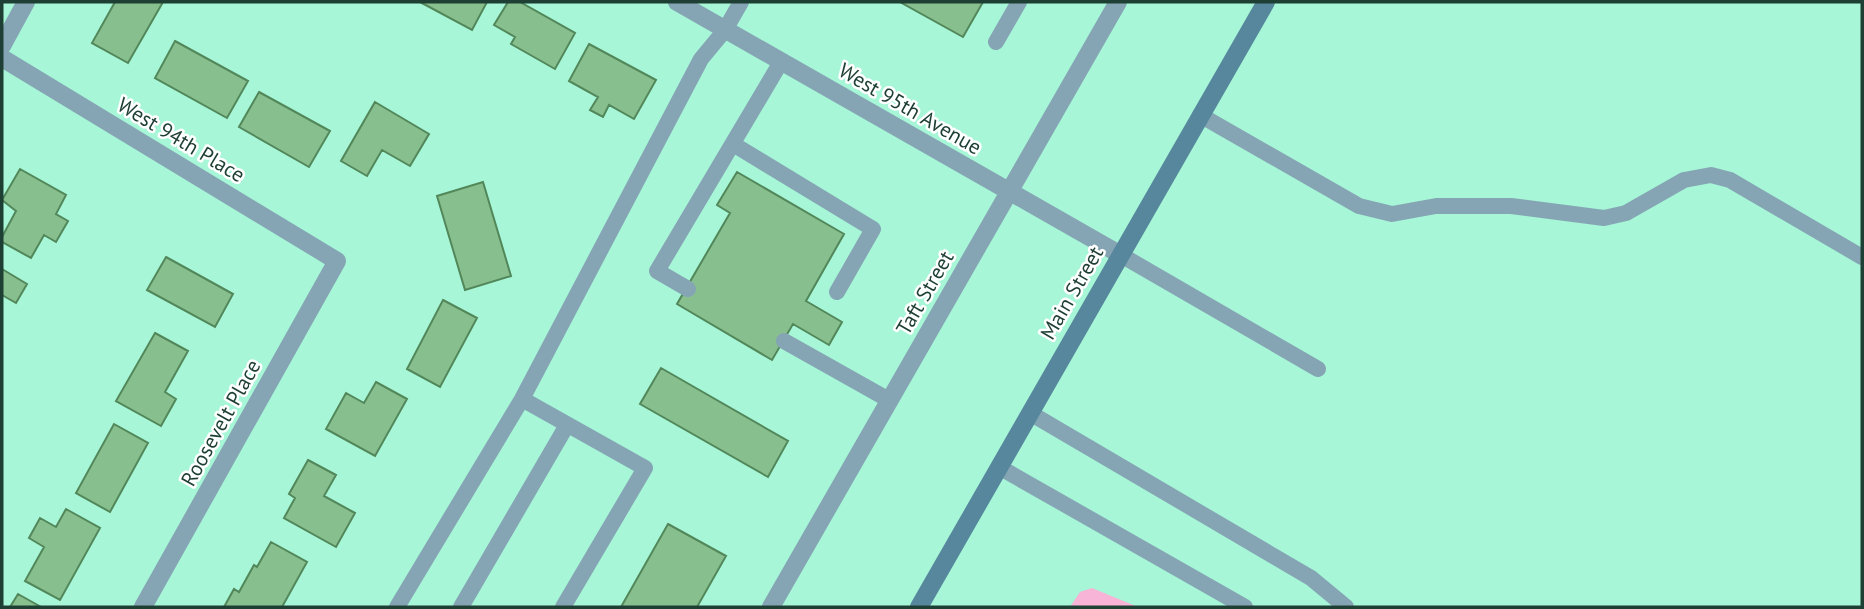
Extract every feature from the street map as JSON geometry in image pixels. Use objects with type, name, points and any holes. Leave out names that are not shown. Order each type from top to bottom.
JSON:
[{"type":"main road","name":"Main Street","points":[[919,607],[1266,2]]},
{"type":"street","points":[[2,46],[26,2]]},
{"type":"street","name":"West 95th Avenue","points":[[677,2],[1121,255]]},
{"type":"street","name":"Taft Street","points":[[771,607],[1118,2]]},
{"type":"street","name":"West 94th Place","points":[[2,58],[338,261]]},
{"type":"street","name":"Roosevelt Place","points":[[143,607],[338,261]]},
{"type":"lane","points":[[397,607],[522,400],[701,59],[724,30],[741,2]]},
{"type":"lane","points":[[996,42],[1018,2]]},
{"type":"lane","points":[[688,289],[657,271],[781,62]]},
{"type":"lane","points":[[1200,116],[1359,206],[1392,214],[1436,206],[1511,206],[1604,218],[1626,213],[1684,180],[1712,175],[1730,180],[1862,257]]},
{"type":"lane","points":[[733,144],[873,229],[837,292]]},
{"type":"lane","points":[[1121,255],[1318,369]]},
{"type":"lane","points":[[784,341],[889,400]]},
{"type":"lane","points":[[522,400],[645,468],[563,607]]},
{"type":"lane","points":[[1030,413],[1311,578],[1346,607]]},
{"type":"lane","points":[[461,607],[567,425]]},
{"type":"lane","points":[[999,467],[1245,607]]},
{"type":"shaded area","points":[[1092,588],[1138,607],[1070,607],[1080,592]]},
{"type":"building","points":[[115,2],[163,2],[128,63],[92,43]]},
{"type":"building","points":[[420,2],[487,2],[472,30]]},
{"type":"building","points":[[508,2],[520,2],[575,33],[555,69],[511,44],[515,37],[494,25]]},
{"type":"building","points":[[900,2],[983,2],[963,37]]},
{"type":"building","points":[[175,41],[248,81],[227,118],[155,78]]},
{"type":"building","points":[[589,44],[656,80],[634,119],[609,105],[603,117],[590,110],[598,97],[569,81]]},
{"type":"building","points":[[259,92],[330,131],[309,167],[239,127]]},
{"type":"building","points":[[375,102],[429,134],[410,166],[382,150],[367,176],[341,161]]},
{"type":"building","points":[[20,169],[66,195],[56,214],[68,221],[56,242],[44,235],[31,258],[2,242],[16,211],[2,200]]},
{"type":"building","points":[[737,172],[844,234],[806,301],[842,322],[829,345],[793,324],[772,360],[677,304],[730,213],[717,205]]},
{"type":"building","points":[[483,182],[511,276],[465,290],[437,196]]},
{"type":"building","points":[[166,257],[233,294],[215,327],[147,290]]},
{"type":"building","points":[[2,269],[27,284],[16,303],[2,295]]},
{"type":"building","points":[[443,300],[477,318],[440,387],[407,369]]},
{"type":"building","points":[[155,333],[188,351],[165,392],[176,399],[161,426],[116,401]]},
{"type":"building","points":[[661,368],[788,441],[768,477],[640,404]]},
{"type":"building","points":[[376,382],[407,399],[375,456],[326,429],[346,393],[364,403]]},
{"type":"building","points":[[114,424],[148,443],[110,512],[76,493]]},
{"type":"building","points":[[308,460],[336,475],[324,496],[355,513],[336,547],[284,518],[295,498],[289,494]]},
{"type":"building","points":[[66,509],[100,528],[60,600],[25,581],[44,547],[29,538],[40,518],[56,527]]},
{"type":"building","points":[[668,524],[726,556],[697,607],[621,607]]},
{"type":"building","points":[[271,542],[307,562],[282,607],[224,607],[234,589],[239,592]]},
{"type":"building","points":[[18,594],[41,607],[10,607]]}]
